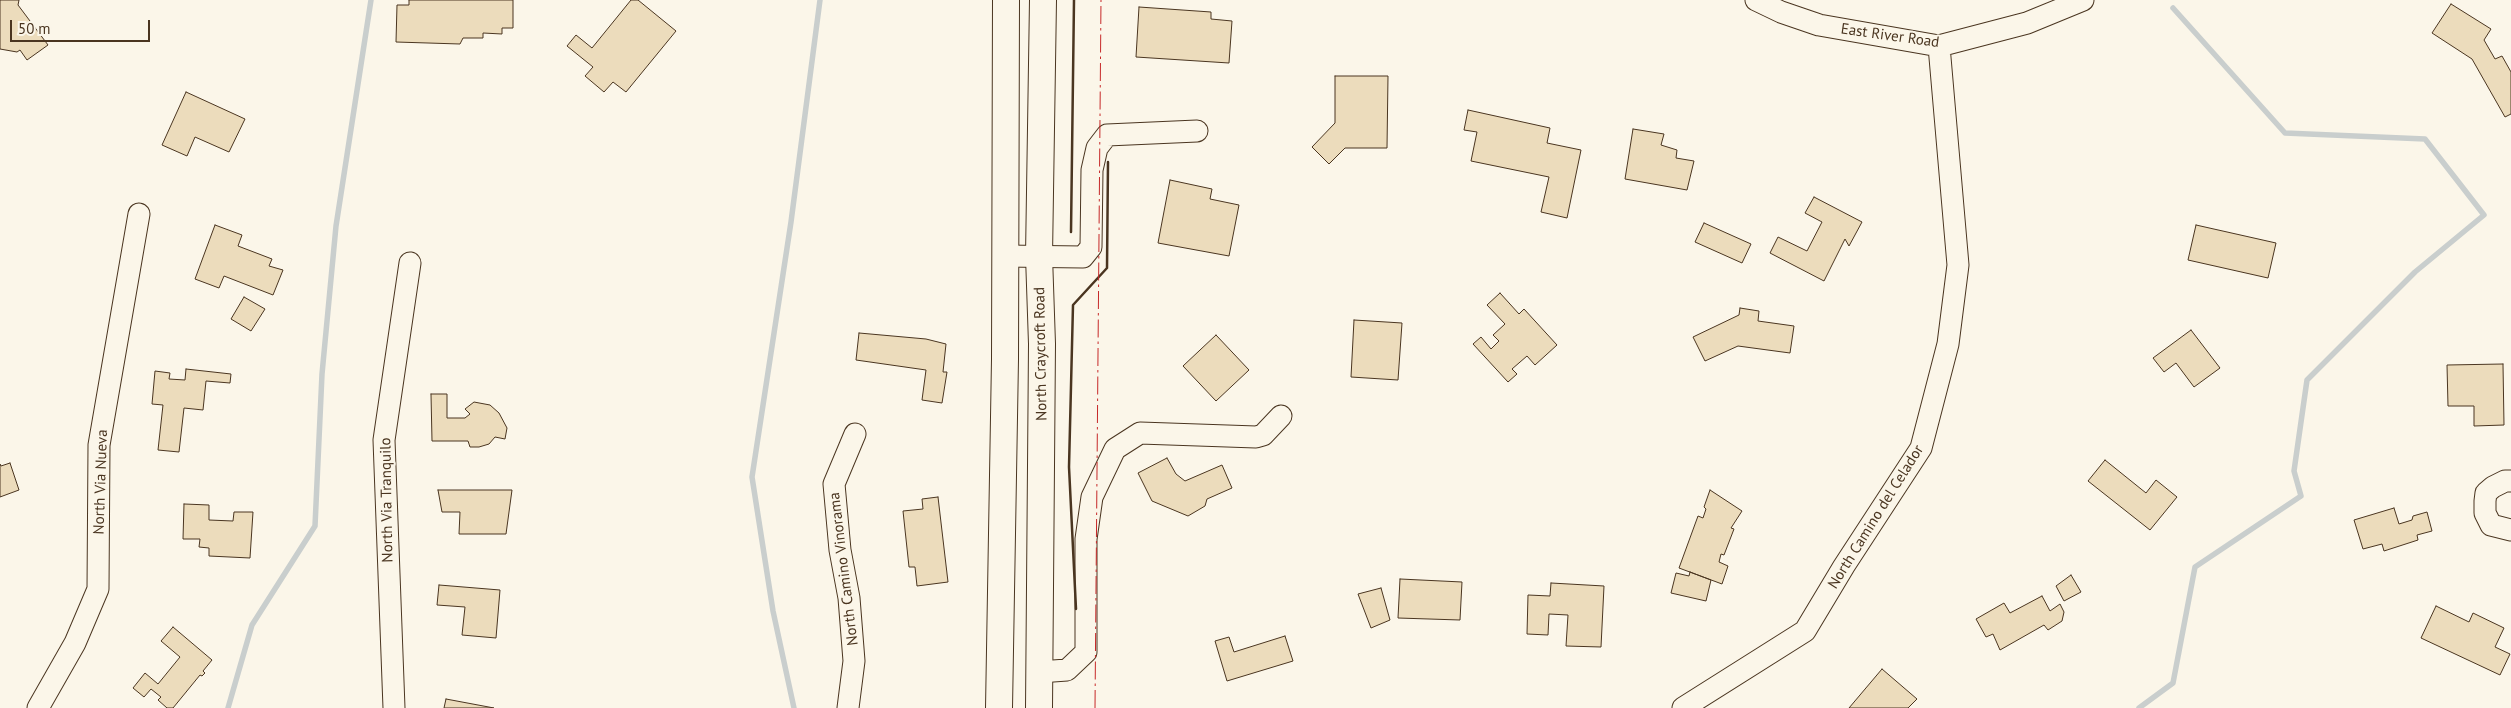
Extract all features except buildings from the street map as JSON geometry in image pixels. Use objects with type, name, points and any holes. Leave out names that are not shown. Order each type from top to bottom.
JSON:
[{"type":"main road","points":[[999,708],[1005,359],[1006,0]]},
{"type":"main road","name":"North Craycroft Road","points":[[1039,708],[1042,344],[1039,256],[1043,0]]},
{"type":"street","name":"East River Road","points":[[1756,0],[1781,12],[1819,25],[1939,46],[2027,23],[2083,0]]},
{"type":"street","name":"North Camino del Celador","points":[[1683,708],[1805,630],[1844,566],[1921,448],[1948,344],[1958,266],[1939,46]]},
{"type":"street","points":[[1004,256],[1083,257],[1091,247],[1092,170],[1098,148],[1108,135],[1197,131]]},
{"type":"street","name":"North Via Nueva","points":[[38,708],[75,643],[98,589],[99,445],[139,214]]},
{"type":"street","name":"North Via Tranquilo","points":[[394,708],[384,440],[410,263]]},
{"type":"street","points":[[1039,672],[1067,670],[1086,652],[1086,539],[1092,497],[1116,449],[1140,433],[1256,437],[1263,435],[1281,416]]},
{"type":"street","name":"North Camino Vinorama","points":[[848,708],[854,661],[849,598],[840,550],[834,484],[855,434]]},
{"type":"street","points":[[2511,481],[2505,480],[2493,486],[2486,493],[2485,501],[2485,513],[2491,525],[2511,530]]},
{"type":"waterway","points":[[228,708],[252,625],[315,526],[322,374],[336,226],[371,0]]},
{"type":"waterway","points":[[794,708],[773,611],[752,477],[791,222],[820,0]]},
{"type":"waterway","points":[[2139,708],[2173,683],[2195,567],[2301,496],[2294,471],[2307,380],[2415,272],[2484,215],[2425,139],[2285,133],[2173,8]]},
{"type":"wall","points":[[1071,232],[1074,0]]},
{"type":"wall","points":[[1076,609],[1069,467],[1073,305],[1107,268],[1108,162]]},
{"type":"power","points":[[1095,708],[1101,0]]}]
